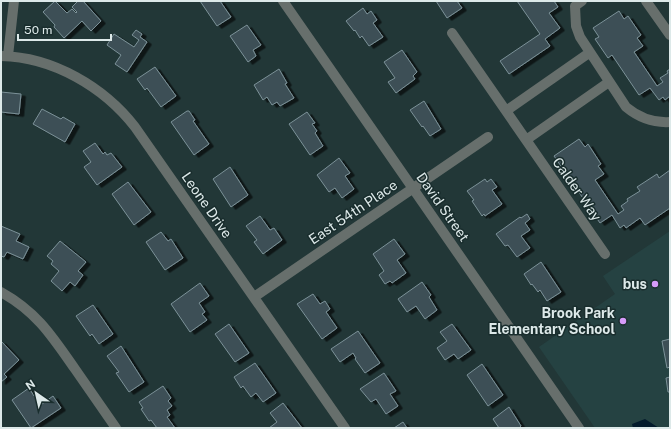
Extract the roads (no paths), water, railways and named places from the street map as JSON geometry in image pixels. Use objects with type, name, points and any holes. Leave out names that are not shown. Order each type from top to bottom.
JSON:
[{"type":"street","points":[[5,56],[14,1]]},
{"type":"street","name":"David Street","points":[[284,1],[579,428]]},
{"type":"street","points":[[646,1],[670,35]]},
{"type":"street","points":[[576,3],[576,26],[580,37],[626,106],[631,111],[646,119],[666,122]]},
{"type":"street","name":"Calder Way","points":[[452,32],[605,254]]},
{"type":"street","points":[[506,111],[590,53]]},
{"type":"street","name":"Leone Drive","points":[[5,56],[36,61],[68,73],[96,90],[119,110],[135,127],[345,428]]},
{"type":"street","points":[[526,140],[609,82]]},
{"type":"street","name":"East 54th Place","points":[[254,297],[488,137]]},
{"type":"street","points":[[1,292],[31,312],[48,330],[116,428]]},
{"type":"place","name":"bus","points":[[655,284]]},
{"type":"place","name":"Brook Park Elementary School","points":[[623,321]]}]
